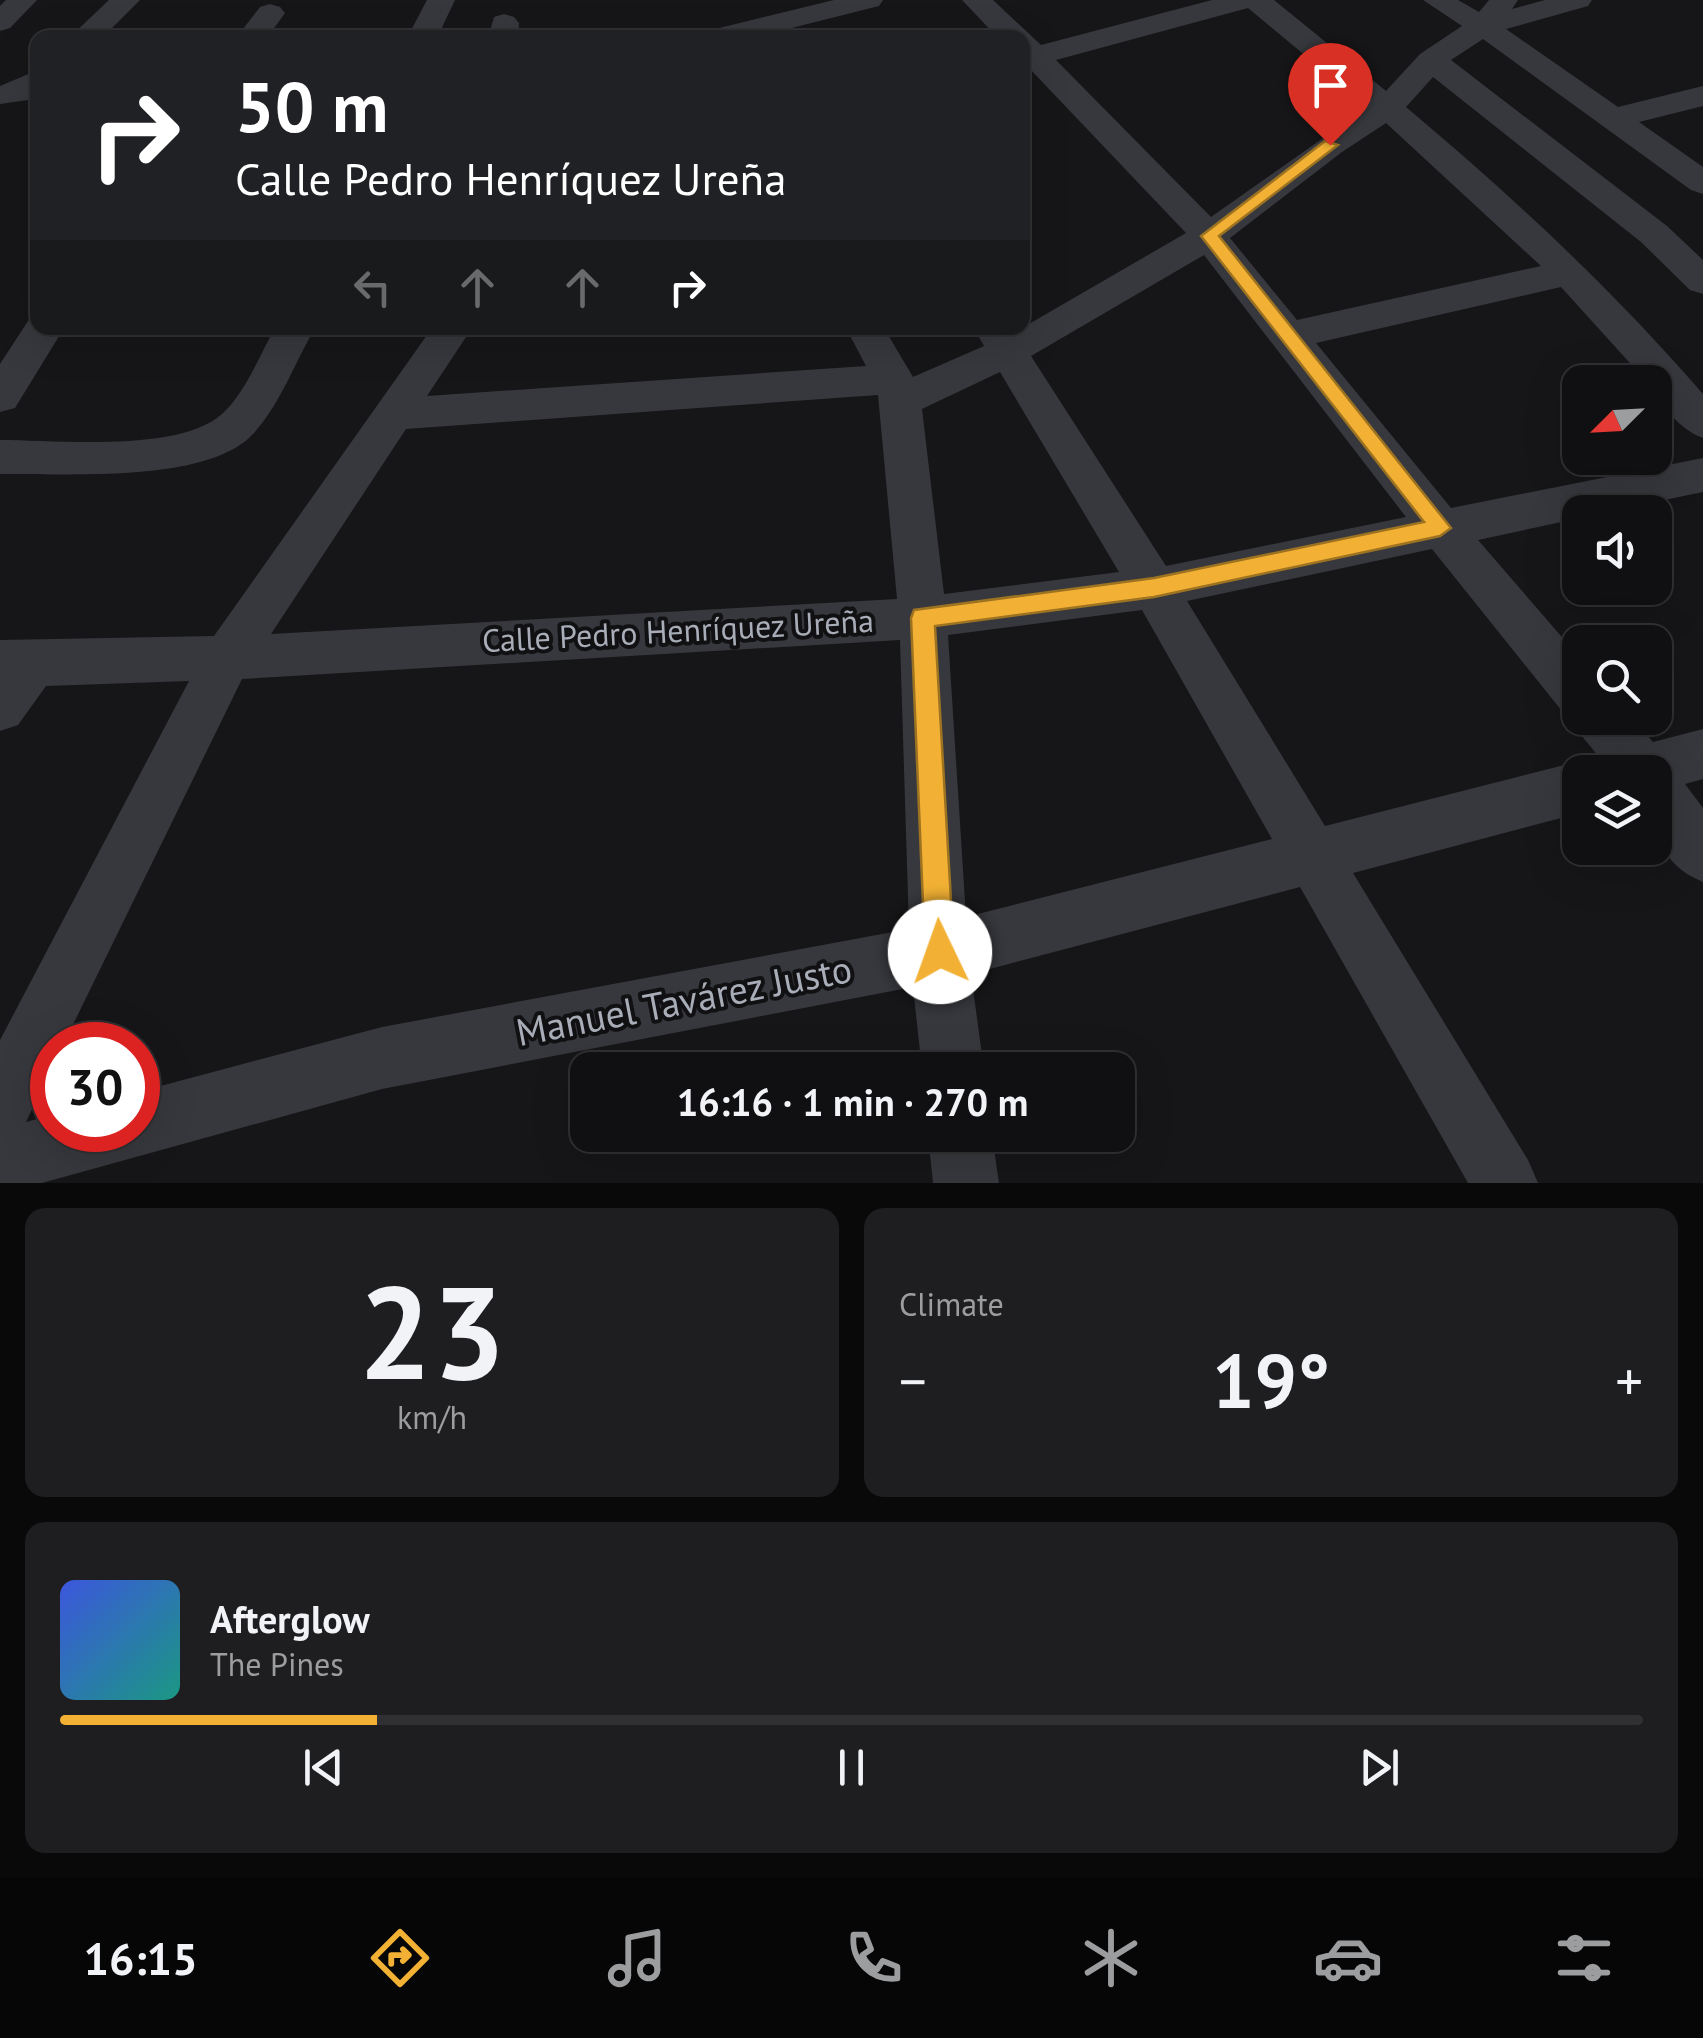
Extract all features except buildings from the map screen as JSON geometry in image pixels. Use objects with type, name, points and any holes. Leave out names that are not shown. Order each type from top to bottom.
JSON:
[{"type":"street","points":[[0,22],[23,0]]},
{"type":"street","points":[[93,30],[126,0]]},
{"type":"street","points":[[426,30],[441,0]]},
{"type":"street","points":[[709,29],[869,0]]},
{"type":"street","points":[[976,0],[1006,30]]},
{"type":"street","points":[[1030,48],[1244,0]]},
{"type":"street","points":[[1256,0],[1388,108],[1568,273],[1614,318],[1703,422]]},
{"type":"street","points":[[1438,0],[1494,13],[1578,0]]},
{"type":"street","points":[[257,30],[270,12]]},
{"type":"street","points":[[1030,325],[1209,236],[1330,145],[1388,108],[1432,60],[1494,13]]},
{"type":"street","points":[[1494,13],[1615,118],[1703,184]]},
{"type":"street","points":[[1030,54],[1209,236],[1440,528],[1562,674]]},
{"type":"street","points":[[1432,60],[1654,234],[1703,281]]},
{"type":"street","points":[[0,95],[17,93],[30,84]]},
{"type":"street","points":[[1615,118],[1703,96]]},
{"type":"street","points":[[1290,335],[1568,273]]},
{"type":"street","points":[[0,397],[40,335]]},
{"type":"street","points":[[0,457],[185,452],[215,442],[238,425],[291,335]]},
{"type":"street","points":[[0,1106],[227,658],[447,335]]},
{"type":"street","points":[[870,335],[897,390],[922,618],[940,952],[951,1052]]},
{"type":"street","points":[[391,414],[897,390],[1001,339],[1154,588],[1505,1183]]},
{"type":"street","name":"Calle Pedro Henríquez Ureña","points":[[17,663],[227,658],[922,618],[1154,588],[1703,475]]},
{"type":"street","points":[[0,708],[17,663]]},
{"type":"street","points":[[1612,735],[1628,755]]},
{"type":"street","points":[[1672,766],[1703,754]]},
{"type":"street","name":"Manuel Tavárez Justo","points":[[160,1118],[382,1058],[940,952],[1562,792]]},
{"type":"street","points":[[1672,813],[1703,854]]},
{"type":"street","points":[[0,1162],[36,1152]]},
{"type":"street","points":[[962,1152],[966,1183]]},
{"type":"route","points":[[940,952],[922,618],[1154,588],[1440,528],[1209,236],[1330,145]]}]
